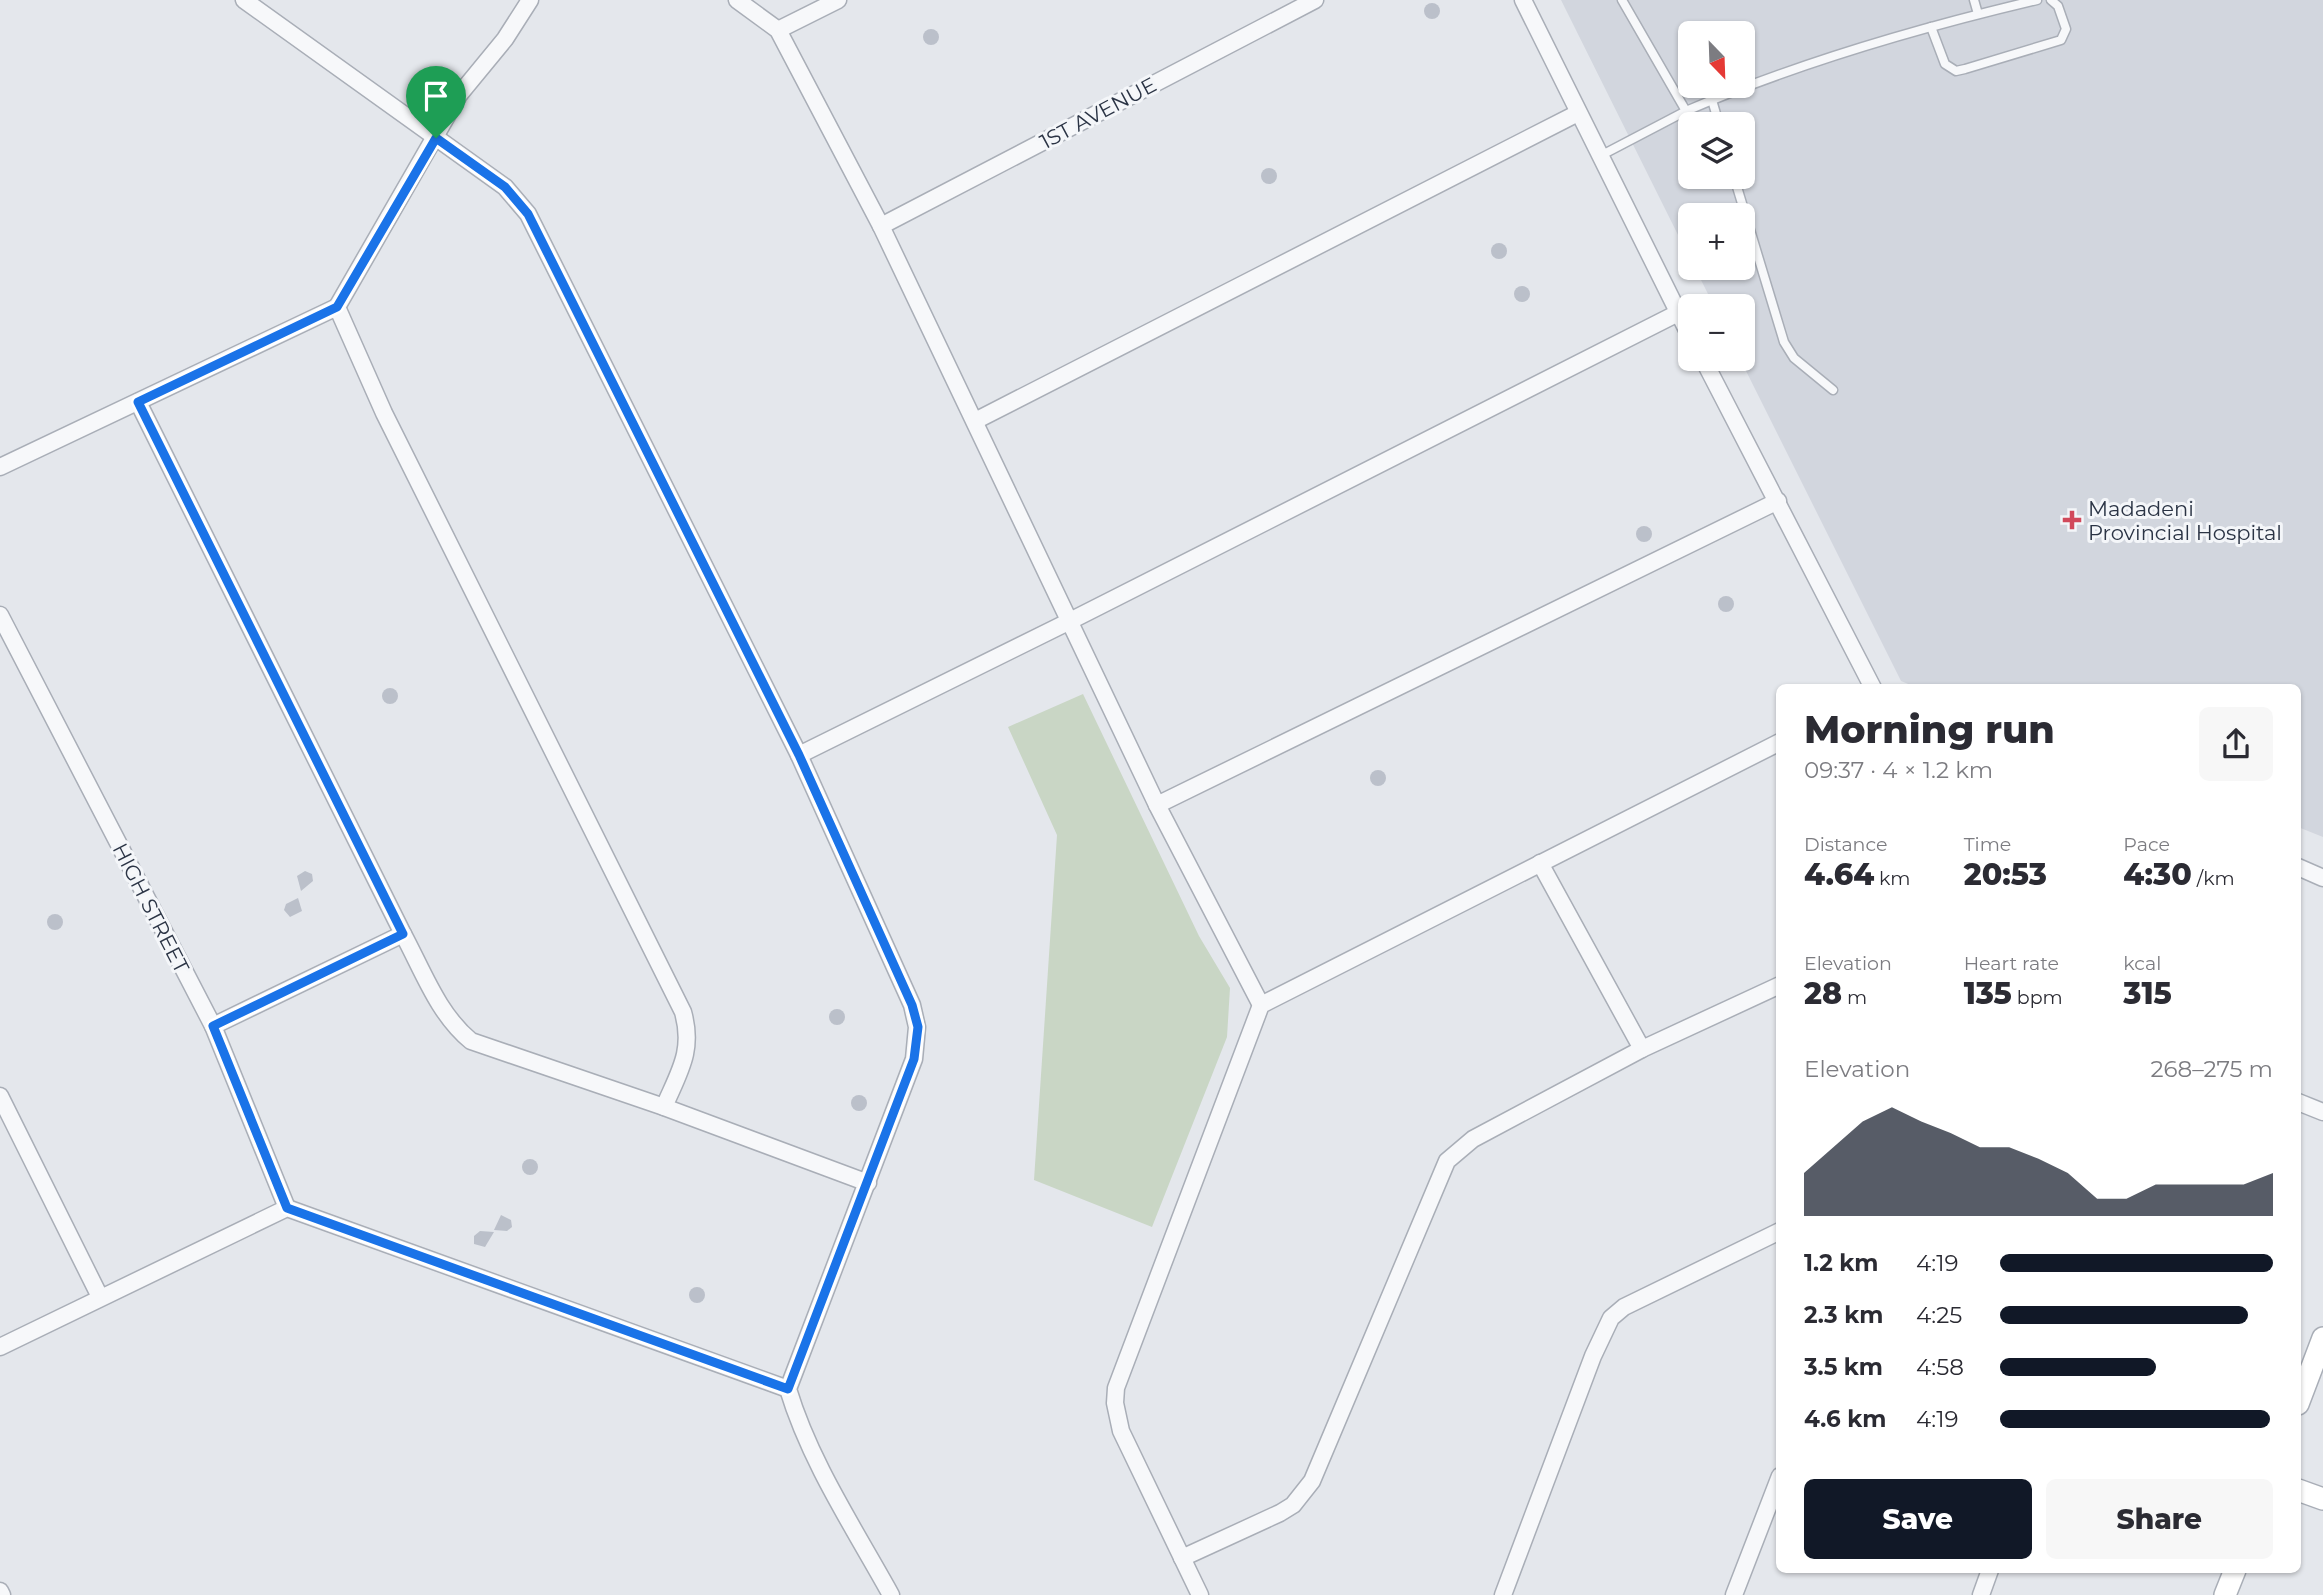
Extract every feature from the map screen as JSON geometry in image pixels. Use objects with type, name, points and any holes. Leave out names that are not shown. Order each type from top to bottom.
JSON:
[{"type":"street","points":[[244,0],[505,187],[528,214],[799,755],[912,1005],[918,1027],[914,1059],[788,1389],[797,1419],[816,1460],[891,1595]]},
{"type":"street","points":[[0,467],[337,307],[459,95],[505,39],[530,0]]},
{"type":"street","points":[[737,0],[778,30],[881,226],[1157,805],[1261,1005]]},
{"type":"street","points":[[778,30],[838,0]]},
{"type":"street","name":"1ST AVENUE","points":[[881,226],[1315,0]]},
{"type":"street","points":[[799,755],[1678,313],[1523,0]]},
{"type":"street","points":[[975,421],[1578,113]]},
{"type":"street","points":[[337,307],[384,413],[683,1012],[688,1030],[687,1053],[664,1107]]},
{"type":"street","points":[[1709,371],[1779,501],[1871,684]]},
{"type":"street","points":[[138,402],[446,1015],[471,1041],[664,1107],[868,1183]]},
{"type":"street","points":[[1157,805],[1779,501]]},
{"type":"street","name":"HIGH STREET","points":[[0,615],[213,1026],[287,1208]]},
{"type":"street","points":[[1200,1595],[1121,1431],[1115,1403],[1116,1388],[1261,1005],[1776,744]]},
{"type":"street","points":[[1540,863],[1643,1049]]},
{"type":"street","points":[[2301,868],[2323,877]]},
{"type":"street","points":[[213,1026],[403,934]]},
{"type":"street","points":[[1182,1558],[1280,1513],[1293,1505],[1312,1481],[1447,1161],[1473,1139],[1643,1049],[1776,987]]},
{"type":"street","points":[[0,1096],[100,1297]]},
{"type":"street","points":[[2301,1103],[2323,1112]]},
{"type":"street","points":[[0,1347],[287,1208],[788,1389]]},
{"type":"street","points":[[1503,1595],[1592,1356],[1611,1318],[1624,1307],[1776,1233]]},
{"type":"street","points":[[2301,1396],[2323,1338]]},
{"type":"street","points":[[1734,1595],[1776,1486]]},
{"type":"street","points":[[2301,1491],[2323,1499]]},
{"type":"street","points":[[1981,1595],[1989,1573]]},
{"type":"street","points":[[2225,1595],[2234,1573]]},
{"type":"lane","points":[[1622,0],[1686,111]]},
{"type":"lane","points":[[1974,0],[1978,14]]},
{"type":"lane","points":[[1600,156],[1686,111],[1761,80],[1931,27],[2037,0]]},
{"type":"lane","points":[[1931,27],[1945,64],[1956,71],[1965,69],[2061,40],[2066,29],[2058,6],[2051,0]]},
{"type":"lane","points":[[1712,100],[1716,112]]},
{"type":"lane","points":[[1738,189],[1784,342],[1794,358],[1833,390]]},
{"type":"shaded area","name":"Madadeni Provincial Hospital","points":[[1561,0],[2323,0],[2323,837],[2301,828],[2301,684],[1908,684],[1901,681],[1746,371],[1755,371],[1755,294],[1708,294],[1701,280],[1755,280],[1755,203],[1678,203],[1678,235]]},
{"type":"green space","points":[[1083,694],[1199,936],[1230,988],[1227,1037],[1152,1227],[1034,1180],[1057,835],[1008,727]]},
{"type":"building","points":[[1429,3],[1435,3],[1440,11],[1438,17],[1429,19],[1424,14],[1424,8]]},
{"type":"building","points":[[928,29],[934,29],[939,37],[937,43],[928,45],[923,40],[923,34]]},
{"type":"building","points":[[1266,168],[1272,168],[1277,176],[1275,182],[1266,184],[1261,179],[1261,173]]},
{"type":"building","points":[[1496,243],[1502,243],[1507,251],[1505,257],[1496,259],[1491,254],[1491,248]]},
{"type":"building","points":[[1519,286],[1525,286],[1530,294],[1528,300],[1519,302],[1514,297],[1514,291]]},
{"type":"building","points":[[1641,526],[1647,526],[1652,534],[1650,540],[1641,542],[1636,537],[1636,531]]},
{"type":"building","points":[[1723,596],[1729,596],[1734,604],[1732,610],[1723,612],[1718,607],[1718,601]]},
{"type":"building","points":[[387,688],[393,688],[398,696],[396,702],[387,704],[382,699],[382,693]]},
{"type":"building","points":[[1375,770],[1381,770],[1386,778],[1384,784],[1375,786],[1370,781],[1370,775]]},
{"type":"building","points":[[305,871],[312,874],[313,881],[301,891],[297,876]]},
{"type":"building","points":[[298,898],[302,911],[290,917],[284,910],[286,904]]},
{"type":"building","points":[[52,914],[58,914],[63,922],[61,928],[52,930],[47,925],[47,919]]},
{"type":"building","points":[[834,1009],[840,1009],[845,1017],[843,1023],[834,1025],[829,1020],[829,1014]]},
{"type":"building","points":[[856,1095],[862,1095],[867,1103],[865,1109],[856,1111],[851,1106],[851,1100]]},
{"type":"building","points":[[527,1159],[533,1159],[538,1167],[536,1173],[527,1175],[522,1170],[522,1164]]},
{"type":"building","points":[[501,1215],[511,1220],[512,1227],[507,1231],[494,1230]]},
{"type":"building","points":[[480,1231],[494,1232],[485,1247],[474,1244],[474,1236]]},
{"type":"building","points":[[694,1287],[700,1287],[705,1295],[703,1301],[694,1303],[689,1298],[689,1292]]},
{"type":"place","name":"Madadeni Provincial Hospital","points":[[2072,520]]},
{"type":"route","points":[[436,138],[505,187],[528,214],[799,755],[912,1005],[918,1027],[914,1059],[788,1389],[287,1208],[213,1026],[403,934],[138,402],[337,307],[436,138]]}]
